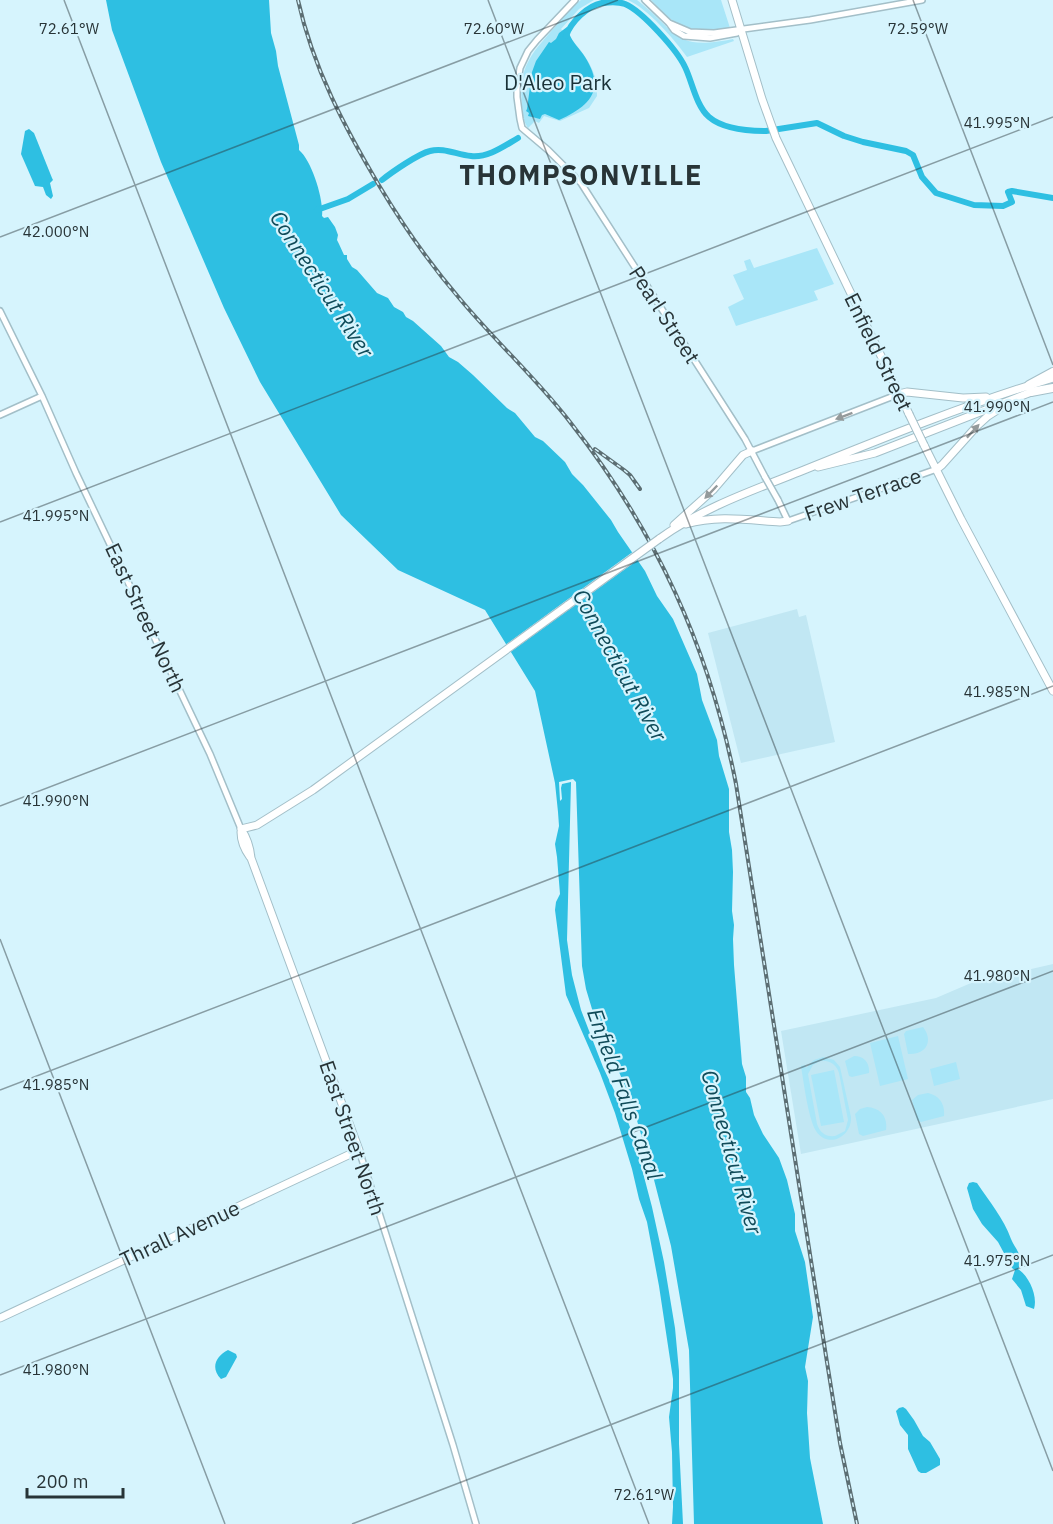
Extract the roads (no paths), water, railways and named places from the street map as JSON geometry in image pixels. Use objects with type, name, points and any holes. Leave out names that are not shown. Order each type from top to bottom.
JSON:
[{"type":"highway","points":[[1030,389],[1053,372]]},
{"type":"highway","points":[[1030,389],[1053,386]]},
{"type":"main road","name":"Pearl Street","points":[[574,0],[537,40],[523,60],[517,88],[521,124],[528,134],[548,150],[581,183],[752,451],[788,521]]},
{"type":"main road","points":[[645,0],[669,23],[695,33],[741,30],[810,20],[922,0]]},
{"type":"main road","name":"Enfield Street","points":[[732,0],[773,129],[924,446],[1053,691]]},
{"type":"main road","name":"East Street North","points":[[0,311],[210,754],[246,837],[251,858],[359,1150],[476,1524]]},
{"type":"main road","points":[[937,469],[982,421],[1030,389],[1053,378]]},
{"type":"main road","points":[[661,538],[713,490],[743,455],[752,451],[907,392],[971,398],[1030,389]]},
{"type":"main road","points":[[241,829],[257,825],[314,790],[678,526],[714,506],[1000,395]]},
{"type":"main road","points":[[0,415],[42,396]]},
{"type":"main road","points":[[801,471],[875,453],[1014,399]]},
{"type":"main road","name":"Frew Terrace","points":[[788,521],[937,469]]},
{"type":"main road","points":[[678,526],[716,518],[788,521]]},
{"type":"main road","name":"Thrall Avenue","points":[[0,1318],[359,1150]]},
{"type":"water","name":"Connecticut River","points":[[106,0],[269,0],[271,33],[299,150],[304,155],[316,181],[322,216],[328,217],[335,227],[337,240],[344,255],[347,255],[352,267],[377,293],[388,298],[394,307],[403,312],[441,346],[449,357],[458,362],[515,413],[535,437],[543,441],[565,462],[572,474],[611,520],[673,619],[697,674],[702,700],[717,740],[719,756],[729,789],[734,965],[742,1064],[746,1077],[746,1092],[750,1098],[754,1115],[779,1158],[787,1180],[795,1214],[795,1231],[805,1262],[813,1317],[805,1367],[808,1381],[807,1413],[810,1458],[823,1524],[694,1524],[689,1350],[671,1246],[652,1172],[631,1100],[592,1009],[586,989],[582,966],[576,782],[573,779],[559,782],[560,801],[562,784],[571,782],[567,940],[572,975],[581,1010],[633,1135],[664,1262],[675,1328],[679,1371],[679,1444],[683,1524],[672,1524],[672,1452],[669,1417],[673,1379],[659,1286],[647,1222],[615,1113],[566,995],[555,910],[560,894],[555,844],[559,826],[558,812],[555,783],[535,691],[485,610],[398,570],[341,515],[260,382],[224,308],[161,162],[112,30]]},
{"type":"water","name":"D'Aleo Park","points":[[567,27],[571,30],[570,36],[591,69],[594,79],[592,96],[579,109],[559,120],[545,114],[540,119],[528,116],[529,113],[526,111],[536,61],[549,42],[556,39],[559,33]]},
{"type":"water","points":[[29,129],[34,133],[53,180],[50,183],[53,196],[51,199],[46,195],[43,187],[35,186],[21,154],[25,131]]},
{"type":"water","points":[[969,1183],[977,1183],[996,1210],[1018,1252],[1021,1260],[1018,1269],[1026,1276],[1032,1287],[1035,1298],[1034,1309],[1026,1306],[1021,1290],[1012,1279],[1015,1270],[998,1242],[982,1224],[973,1209],[967,1188]]},
{"type":"water","points":[[228,1350],[237,1357],[226,1377],[221,1379],[215,1367],[220,1356]]},
{"type":"water","points":[[903,1407],[940,1459],[940,1465],[926,1473],[918,1471],[908,1449],[908,1435],[900,1425],[896,1411]]},
{"type":"waterway","points":[[566,36],[576,20],[591,7],[608,2],[625,4],[640,14],[675,51],[685,67],[701,107],[709,117],[721,124],[744,130],[766,131],[817,123],[863,142],[906,151],[913,155],[922,177],[936,193],[974,205],[1003,206],[1012,202],[1008,192],[1012,191],[1053,198]]},
{"type":"waterway","points":[[382,180],[412,159],[430,151],[484,155],[518,138]]},
{"type":"waterway","points":[[317,210],[348,199],[373,184]]},
{"type":"railway","points":[[298,0],[312,50],[331,97],[389,202],[449,286],[557,406],[601,463],[653,548],[694,638],[711,685],[736,784],[840,1443],[857,1524]]},
{"type":"railway","points":[[595,449],[630,475],[640,489]]},
{"type":"district","name":"THOMPSONVILLE","points":[[581,176]]},
{"type":"water label","name":"Enfield Falls Canal","points":[[625,1094]]}]
